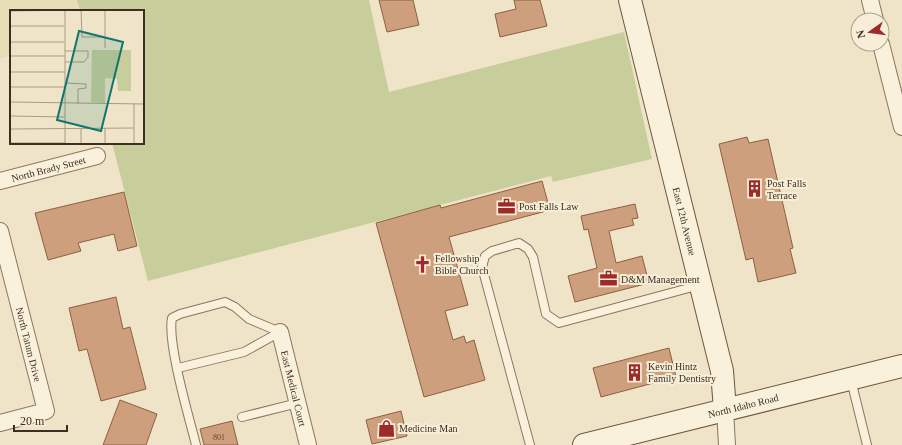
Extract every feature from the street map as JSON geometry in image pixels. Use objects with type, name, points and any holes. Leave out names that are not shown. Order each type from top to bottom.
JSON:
[{"type":"street","name":"East 12th Avenue","points":[[630,0],[722,371],[727,445]]},
{"type":"street","points":[[870,0],[873,12]]},
{"type":"street","points":[[883,52],[902,127]]},
{"type":"street","name":"North Brady Street","points":[[0,181],[97,156]]},
{"type":"street","name":"North Tatum Drive","points":[[0,231],[46,412],[0,423]]},
{"type":"street","name":"East Medical Court","points":[[280,332],[308,445]]},
{"type":"street","name":"North Idaho Road","points":[[584,445],[902,366]]},
{"type":"lane","points":[[530,445],[482,267],[485,256],[492,251],[519,243],[528,250],[532,257],[546,314],[559,323],[700,284]]},
{"type":"lane","points":[[196,445],[170,327],[172,318],[180,314],[225,302],[235,307],[249,319],[280,332]]},
{"type":"lane","points":[[178,368],[244,352],[280,332]]},
{"type":"lane","points":[[851,379],[867,445]]},
{"type":"lane","points":[[242,417],[298,403]]},
{"type":"shaded area","points":[[0,0],[77,0],[80,10],[10,10],[10,56],[0,59]]},
{"type":"green space","points":[[77,0],[369,0],[389,92],[624,32],[652,159],[553,182],[551,176],[148,281],[112,144],[144,144],[144,10],[80,10]]},
{"type":"building","points":[[379,0],[413,0],[419,25],[387,32]]},
{"type":"building","points":[[514,0],[540,0],[547,26],[500,37],[495,14],[516,9]]},
{"type":"building","name":"Post Falls Terrace","points":[[747,137],[749,143],[768,139],[793,248],[790,249],[796,273],[758,282],[753,258],[746,260],[719,144]]},
{"type":"building","name":"Fellowship Bible Church","points":[[542,181],[550,210],[449,237],[468,305],[445,311],[453,340],[464,336],[466,343],[474,340],[485,380],[424,397],[376,223],[440,205],[441,208]]},
{"type":"building","points":[[124,192],[137,246],[118,251],[114,234],[78,243],[81,251],[48,260],[35,213]]},
{"type":"building","points":[[635,204],[638,218],[632,219],[634,225],[609,231],[616,263],[642,256],[649,283],[575,302],[568,276],[597,268],[588,229],[584,230],[581,216]]},
{"type":"building","points":[[116,297],[123,329],[130,327],[146,389],[101,401],[87,349],[79,351],[69,308]]},
{"type":"building","name":"Kevin Hintz Family Dentistry","points":[[669,348],[676,377],[601,397],[593,368]]},
{"type":"building","points":[[120,400],[157,414],[146,445],[103,445]]},
{"type":"building","name":"Medicine Man","points":[[401,411],[407,436],[372,444],[366,420]]},
{"type":"building","points":[[232,421],[238,445],[204,445],[200,429]]},
{"type":"place","name":"Post Falls Terrace","points":[[754,189]]},
{"type":"place","name":"Post Falls Law","points":[[506,206]]},
{"type":"place","name":"Fellowship Bible Church","points":[[422,264]]},
{"type":"place","name":"D&M Management","points":[[608,279]]},
{"type":"place","name":"Kevin Hintz Family Dentistry","points":[[635,372]]},
{"type":"place","name":"Medicine Man","points":[[386,428]]}]
